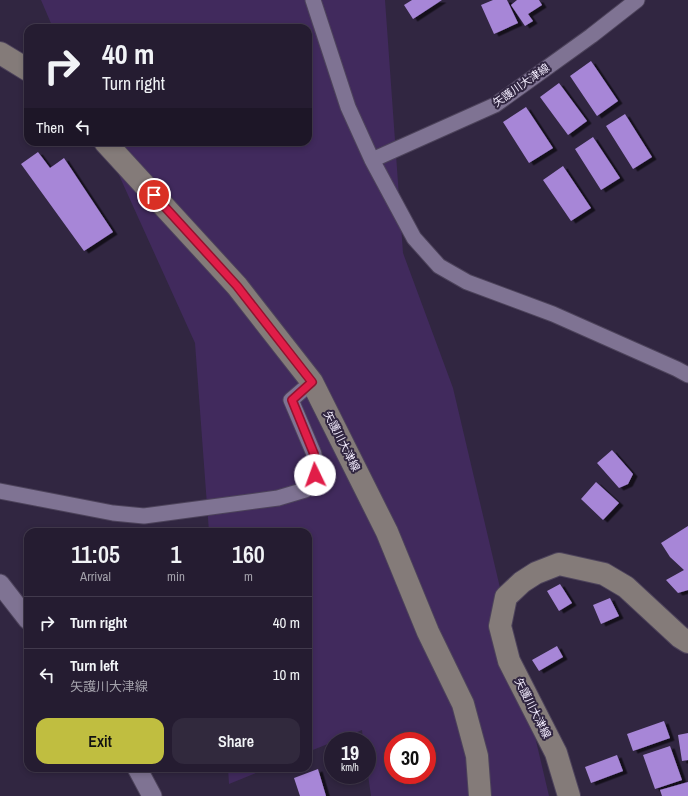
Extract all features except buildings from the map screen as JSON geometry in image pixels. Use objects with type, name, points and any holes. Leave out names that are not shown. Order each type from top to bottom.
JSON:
[{"type":"main road","points":[[0,53],[24,68]]},
{"type":"main road","name":"矢護川大津線","points":[[109,146],[183,225],[237,286],[312,382],[387,532],[428,632],[463,704],[477,756],[480,796]]},
{"type":"main road","name":"矢護川大津線","points":[[569,796],[556,753],[508,661],[500,626],[506,597],[522,582],[536,573],[559,564],[604,574],[626,587],[680,637],[688,642]]},
{"type":"street","points":[[313,0],[348,107],[372,160],[414,238],[439,266],[466,282],[553,314],[688,375]]},
{"type":"street","name":"矢護川大津線","points":[[372,160],[494,105],[591,36],[636,0]]},
{"type":"street","points":[[0,491],[113,513],[144,516],[278,498],[305,490],[315,475],[314,454],[292,400],[312,382]]},
{"type":"street","points":[[0,584],[24,615]]},
{"type":"street","points":[[139,772],[152,796]]},
{"type":"shaded area","points":[[41,0],[385,0],[403,253],[453,388],[549,796],[371,796],[369,784],[376,784],[376,732],[362,732],[362,730],[357,732],[324,732],[324,745],[312,750],[312,528],[209,528],[195,343],[106,146],[312,146],[312,24],[51,24]]},
{"type":"shaded area","points":[[228,772],[258,772],[229,784]]},
{"type":"route","points":[[154,195],[183,225],[237,286],[312,382],[292,400],[314,454],[315,475]]}]
